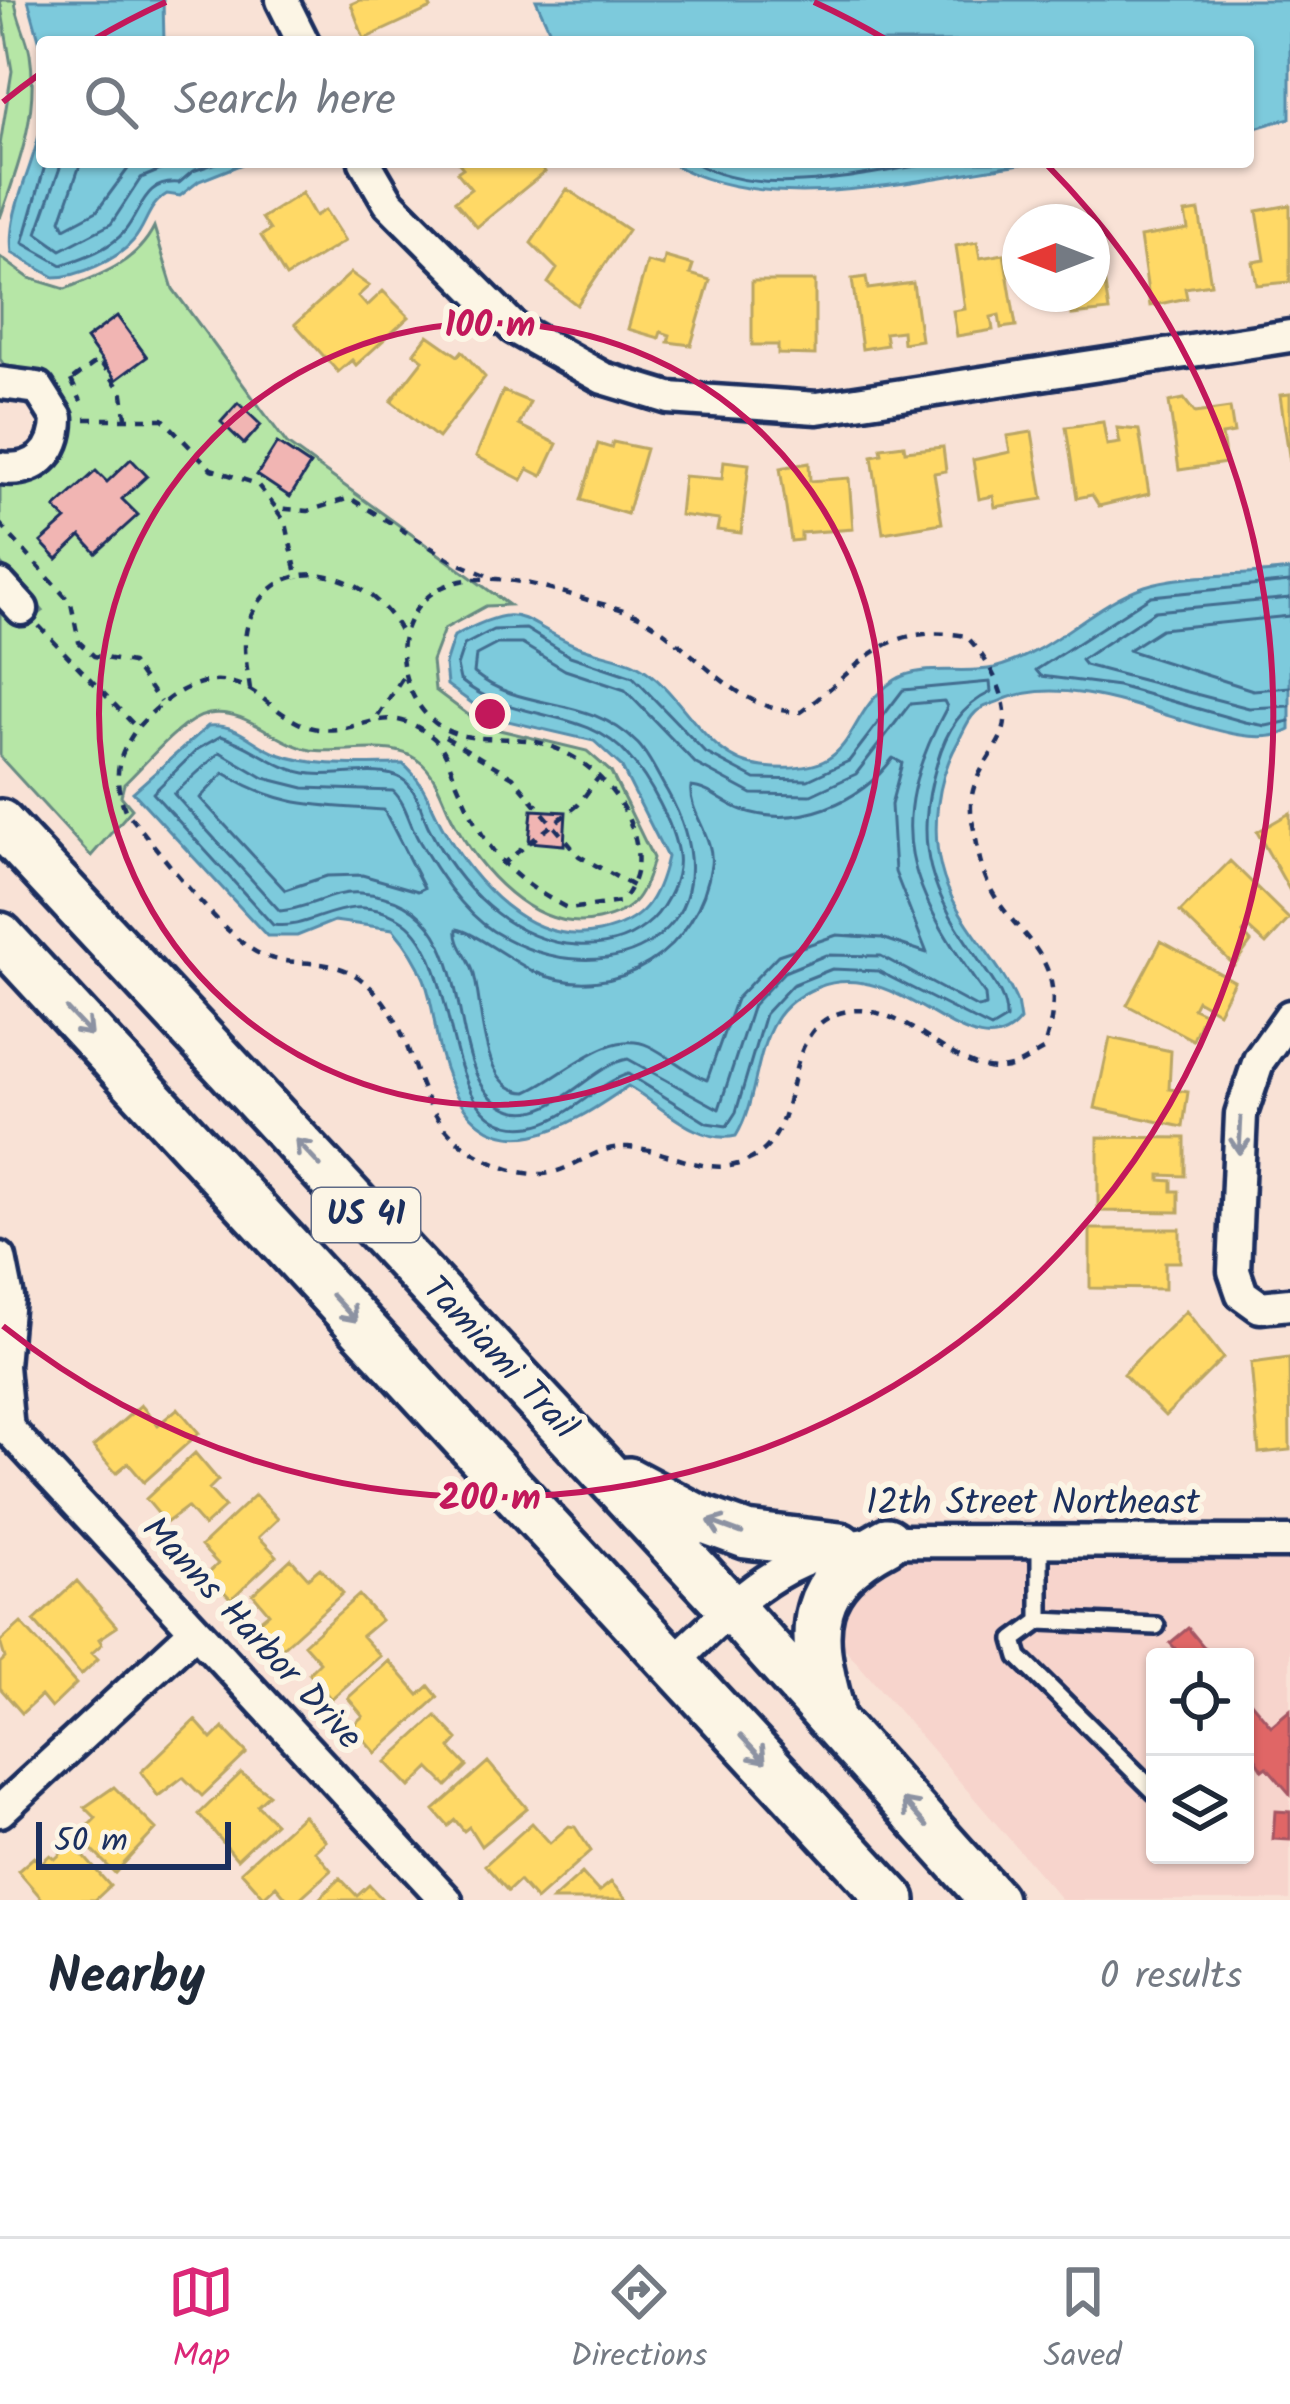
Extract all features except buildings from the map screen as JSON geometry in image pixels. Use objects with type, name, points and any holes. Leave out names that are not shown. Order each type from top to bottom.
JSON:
[{"type":"main road","name":"Tamiami Trail","points":[[0,823],[731,1608],[993,1900]]},
{"type":"main road","name":"US 41","points":[[0,936],[892,1900]]},
{"type":"main road","points":[[598,1465],[696,1516],[746,1535],[840,1546]]},
{"type":"main road","points":[[834,1722],[814,1651],[816,1618],[831,1585],[853,1558],[887,1540]]},
{"type":"street","points":[[282,0],[300,36]]},
{"type":"street","points":[[369,168],[389,203],[514,328],[603,378],[669,398],[817,408],[1290,336]]},
{"type":"street","points":[[0,383],[26,382],[52,408],[52,447],[43,458],[16,470],[0,468]]},
{"type":"street","points":[[0,585],[22,609]]},
{"type":"street","points":[[1288,1032],[1259,1060],[1241,1114],[1234,1271],[1242,1294],[1259,1307],[1290,1304]]},
{"type":"street","points":[[0,1258],[8,1298],[3,1328],[4,1425]]},
{"type":"street","name":"Manns Harbor Drive","points":[[4,1425],[446,1900]]},
{"type":"street","name":"12th Street Northeast","points":[[673,1664],[771,1574],[840,1546],[887,1540],[1290,1542]]},
{"type":"street","points":[[0,1811],[195,1631]]},
{"type":"lane","points":[[1040,1540],[1040,1621]]},
{"type":"lane","points":[[1146,1781],[1019,1657],[1014,1640],[1040,1621],[1156,1626]]},
{"type":"lane","points":[[1132,1763],[1146,1764]]},
{"type":"path","points":[[52,408],[98,360],[123,394],[126,417]]},
{"type":"path","points":[[52,408],[163,419],[211,469],[257,484],[286,524],[298,579]]},
{"type":"path","points":[[276,508],[308,511],[350,498],[453,561],[646,619],[727,684],[764,707],[784,712],[801,712],[831,690],[859,658],[883,643],[913,634],[966,636],[986,656],[1004,713],[1004,731],[985,755],[971,803],[980,862],[1003,910],[1044,956],[1057,991],[1043,1050],[1008,1069],[970,1063],[911,1025],[877,1014],[839,1012],[820,1023],[803,1048],[771,1143],[752,1159],[723,1167],[692,1165],[625,1146],[588,1153],[542,1174],[508,1170],[470,1152],[443,1131],[424,1100],[403,1034],[384,999],[355,975],[328,962],[264,956],[238,940],[125,810],[116,787],[118,756],[160,702],[188,685],[219,681],[250,689],[314,730],[340,729],[378,716],[400,719],[445,738],[513,777],[579,856],[633,886]]},
{"type":"path","points":[[0,524],[71,603],[79,642],[94,656],[132,663],[160,702]]},
{"type":"path","points":[[250,689],[244,650],[250,618],[265,596],[320,574],[364,586],[394,616],[404,639],[405,673],[421,710],[445,738],[479,833],[501,865],[569,909],[621,902],[638,868],[629,817],[599,776],[555,748],[533,741],[445,738]]},
{"type":"path","points":[[404,639],[422,604],[448,587],[486,574]]},
{"type":"path","points":[[22,609],[137,728]]},
{"type":"path","points":[[378,716],[405,673]]},
{"type":"path","points":[[501,865],[578,806],[599,776]]},
{"type":"shaded area","points":[[891,1554],[1290,1556],[1290,1900],[1062,1900],[840,1643],[833,1617],[844,1591]]},
{"type":"green space","points":[[0,0],[15,0],[29,47],[32,97],[26,138],[0,218],[0,145],[12,71]]},
{"type":"green space","points":[[154,227],[173,289],[287,444],[509,605],[486,606],[444,629],[432,661],[435,690],[483,726],[587,751],[611,772],[653,858],[642,891],[630,906],[598,920],[574,922],[530,907],[476,856],[426,767],[401,752],[311,750],[236,716],[209,714],[175,734],[124,784],[121,796],[132,809],[91,856],[0,757],[0,606],[20,627],[43,611],[0,563],[0,482],[45,470],[60,456],[72,432],[67,405],[54,385],[33,372],[6,368],[0,359],[0,257],[29,278],[65,289],[127,259]]},
{"type":"water","points":[[28,0],[163,0],[164,36],[38,36]]},
{"type":"water","points":[[536,0],[1290,0],[1290,118],[1254,128],[1254,36],[552,36]]},
{"type":"water","points":[[36,146],[36,168],[232,168],[199,181],[180,196],[167,194],[117,255],[64,276],[54,277],[12,253],[17,204]]},
{"type":"water","points":[[682,168],[997,168],[848,190],[800,192],[709,180]]},
{"type":"water","points":[[1290,570],[1290,730],[1265,737],[1233,734],[1076,693],[1037,692],[975,713],[945,773],[936,821],[938,853],[955,904],[1008,985],[1020,1020],[1001,1034],[980,1036],[878,987],[849,981],[818,987],[794,1000],[775,1021],[736,1136],[707,1135],[693,1129],[628,1086],[557,1128],[509,1136],[488,1129],[468,1112],[451,1084],[428,989],[393,929],[334,921],[297,936],[267,936],[133,792],[208,726],[237,731],[278,754],[308,761],[403,764],[421,785],[454,847],[486,888],[526,920],[549,930],[599,932],[627,922],[646,907],[667,857],[621,766],[594,741],[491,717],[447,685],[445,664],[454,636],[495,618],[530,621],[577,646],[638,666],[669,691],[710,739],[743,762],[796,768],[834,754],[877,695],[906,675],[982,670],[1015,661],[1125,594],[1159,582]]}]
